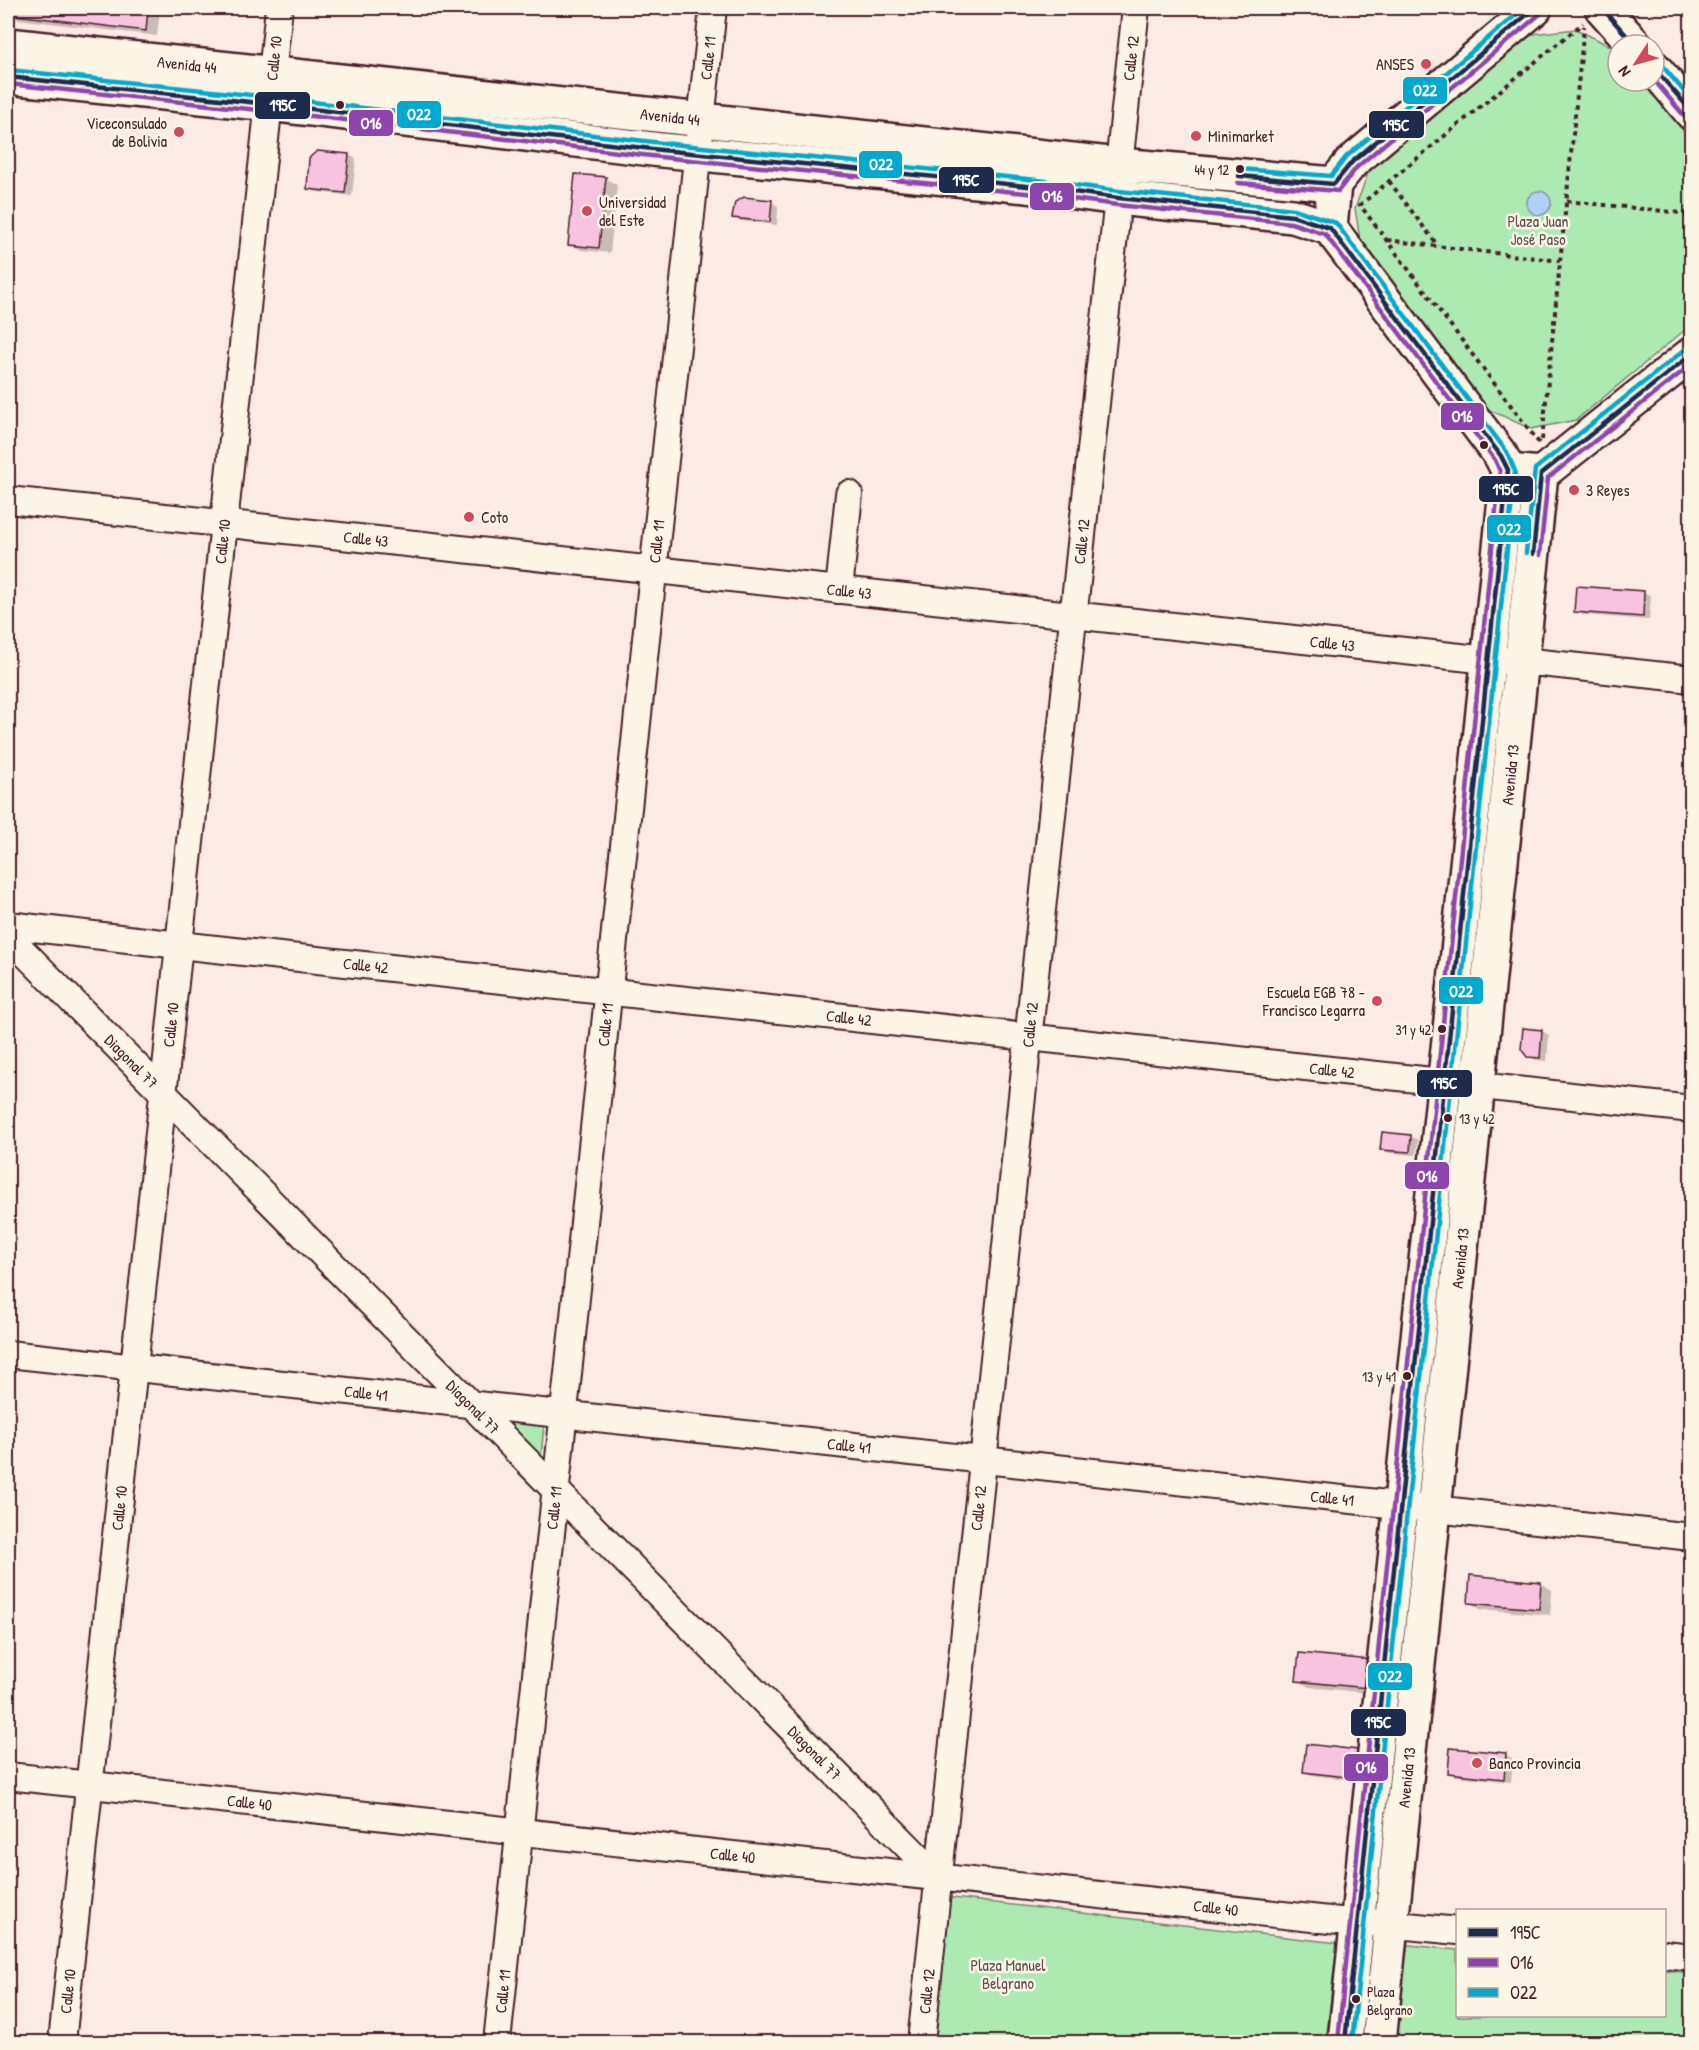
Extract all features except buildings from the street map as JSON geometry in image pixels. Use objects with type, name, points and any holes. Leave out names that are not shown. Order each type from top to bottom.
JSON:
[{"type":"main road","points":[[1535,8],[1352,162],[1334,184],[1330,228],[1501,456],[1508,470],[1541,474],[1692,354]]},
{"type":"main road","points":[[1593,19],[1616,33]]},
{"type":"main road","name":"Avenida 44","points":[[8,45],[696,154],[1037,187],[1118,198],[1293,216],[1330,228]]},
{"type":"main road","name":"Avenida 44","points":[[8,77],[270,88],[701,120],[1119,165],[1334,184]]},
{"type":"main road","points":[[1666,82],[1692,112]]},
{"type":"main road","name":"Avenida 13","points":[[1345,2043],[1508,470]]},
{"type":"main road","name":"Avenida 13","points":[[1379,2043],[1541,474]]},
{"type":"street","name":"Calle 10","points":[[62,2043],[279,8]]},
{"type":"street","name":"Calle 11","points":[[497,2043],[713,8]]},
{"type":"street","name":"Calle 12","points":[[921,2043],[1118,198],[1119,165],[1136,8]]},
{"type":"street","points":[[839,590],[849,494]]},
{"type":"street","name":"Calle 43","points":[[8,500],[1488,660],[1522,661],[1692,679]]},
{"type":"street","name":"Calle 42","points":[[8,925],[1692,1109]]},
{"type":"street","name":"Diagonal 77","points":[[8,936],[938,1877]]},
{"type":"street","name":"Calle 41","points":[[8,1354],[469,1402],[1692,1537]]},
{"type":"street","name":"Calle 40","points":[[8,1776],[1339,1921],[1456,1932]]},
{"type":"street","points":[[1666,1954],[1692,1957]]},
{"type":"path","points":[[1593,19],[1567,201],[1541,446],[1360,205],[1593,19]]},
{"type":"path","points":[[1389,181],[1439,246]]},
{"type":"path","points":[[1567,201],[1692,214]]},
{"type":"path","points":[[1684,213],[1692,223]]},
{"type":"path","points":[[1386,240],[1560,261]]},
{"type":"green space","name":"Plaza Juan José Paso","points":[[1576,29],[1606,44],[1606,93],[1653,93],[1691,140],[1691,325],[1576,420],[1531,429],[1485,408],[1363,259],[1355,208],[1370,168],[1532,34]]},
{"type":"green space","points":[[507,1420],[544,1424],[541,1458]]},
{"type":"green space","name":"Plaza Manuel Belgrano","points":[[945,1897],[1337,1943],[1326,2042],[933,2042]]},
{"type":"green space","points":[[1400,1944],[1456,1950],[1456,2017],[1666,2017],[1666,1970],[1691,1973],[1691,2042],[1389,2042]]},
{"type":"water","points":[[1539,191],[1544,192],[1550,198],[1550,208],[1544,214],[1539,215],[1534,214],[1528,208],[1527,203],[1528,198],[1534,192]]},
{"type":"transit line","name":"O22","points":[[1240,169],[1331,176],[1347,156],[1524,8]]},
{"type":"transit line","name":"195C","points":[[1239,176],[1334,184],[1352,162],[1535,8]]},
{"type":"transit line","name":"195C","points":[[1602,8],[1624,33]]},
{"type":"transit line","name":"O16","points":[[1238,183],[1338,191],[1357,167],[1540,14]]},
{"type":"transit line","name":"O22","points":[[9,70],[270,97],[662,143],[1038,180],[1119,191],[1294,209],[1336,223],[1507,452],[1515,471],[1352,2042]]},
{"type":"transit line","name":"O22","points":[[1666,70],[1692,101]]},
{"type":"transit line","name":"195C","points":[[8,77],[269,104],[661,150],[1037,187],[1118,198],[1293,216],[1330,228],[1501,456],[1508,470],[1345,2042]]},
{"type":"transit line","name":"195C","points":[[1666,82],[1692,112]]},
{"type":"transit line","name":"O16","points":[[8,84],[268,111],[660,157],[1036,194],[1291,223],[1325,234],[1495,460],[1500,471],[1338,2041]]},
{"type":"transit line","name":"O16","points":[[1665,93],[1686,118]]},
{"type":"transit line","name":"O22","points":[[1526,553],[1535,469],[1687,348]]},
{"type":"transit line","name":"195C","points":[[1533,554],[1541,474],[1692,354]]},
{"type":"transit line","name":"O16","points":[[1540,555],[1548,478],[1692,364]]},
{"type":"place","name":"ANSES","points":[[1426,64]]},
{"type":"place","name":"Viceconsulado de Bolivia","points":[[179,132]]},
{"type":"place","name":"Minimarket","points":[[1196,136]]},
{"type":"place","name":"44 y 12","points":[[1240,169]]},
{"type":"place","name":"Universidad del Este","points":[[587,211]]},
{"type":"place","name":"3 Reyes","points":[[1574,490]]},
{"type":"place","name":"Coto","points":[[469,517]]},
{"type":"place","name":"Escuela EGB 78 - Francisco Legarra","points":[[1377,1001]]},
{"type":"place","name":"31 y 42","points":[[1442,1029]]},
{"type":"place","name":"13 y 42","points":[[1448,1118]]},
{"type":"place","name":"13 y 41","points":[[1407,1376]]},
{"type":"place","name":"Banco Provincia","points":[[1477,1763]]},
{"type":"place","name":"Plaza Belgrano","points":[[1356,1999]]}]
